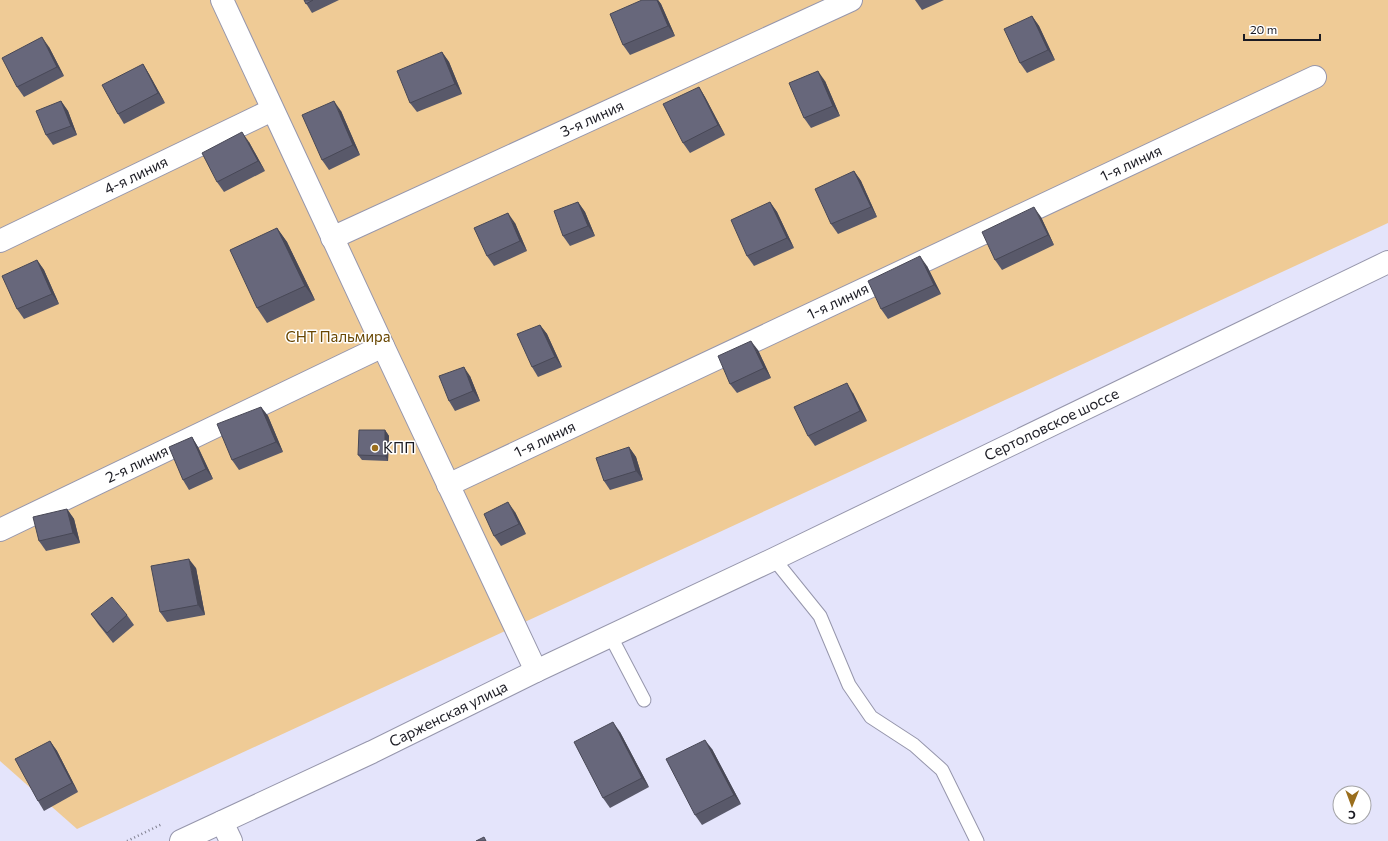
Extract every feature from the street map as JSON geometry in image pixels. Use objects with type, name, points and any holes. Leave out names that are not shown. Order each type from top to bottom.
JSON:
[{"type":"street","points":[[222,0],[272,110],[536,671]]},
{"type":"street","name":"3-я линия","points":[[332,238],[852,0]]},
{"type":"street","name":"1-я линия","points":[[448,485],[1315,77]]},
{"type":"street","name":"4-я линия","points":[[0,240],[272,110]]},
{"type":"street","name":"Сертоловское шоссе","points":[[715,587],[1388,262]]},
{"type":"street","name":"2-я линия","points":[[0,530],[383,346]]},
{"type":"street","name":"Сарженская улица","points":[[181,841],[227,831],[536,671],[715,587]]},
{"type":"lane","points":[[774,559],[820,616],[848,684],[871,717],[914,745],[942,770],[977,841]]},
{"type":"lane","points":[[611,636],[644,700]]},
{"type":"green space","name":"СНТ Пальмира","points":[[0,0],[1388,0],[1388,223],[77,829],[0,761]]},
{"type":"building","points":[[304,0],[313,0],[306,4]]},
{"type":"building","points":[[642,0],[657,0],[668,26],[623,45],[610,14]]},
{"type":"building","points":[[1032,16],[1048,50],[1020,63],[1004,29]]},
{"type":"building","points":[[42,37],[57,67],[17,87],[2,58]]},
{"type":"building","points":[[442,52],[455,84],[410,103],[397,71]]},
{"type":"building","points":[[143,64],[158,93],[118,114],[102,85]]},
{"type":"building","points":[[818,71],[833,106],[804,118],[789,83]]},
{"type":"building","points":[[699,87],[718,125],[683,143],[663,104]]},
{"type":"building","points":[[61,101],[71,126],[46,135],[36,111]]},
{"type":"building","points":[[334,101],[353,145],[322,160],[302,115]]},
{"type":"building","points":[[242,132],[258,161],[217,182],[202,153]]},
{"type":"building","points":[[854,171],[871,207],[831,224],[815,189]]},
{"type":"building","points":[[578,202],[588,226],[563,236],[554,211]]},
{"type":"building","points":[[770,202],[787,238],[747,256],[731,220]]},
{"type":"building","points":[[1034,207],[1048,235],[995,260],[982,232]]},
{"type":"building","points":[[508,213],[520,241],[487,256],[474,228]]},
{"type":"building","points":[[277,228],[305,286],[257,308],[230,250]]},
{"type":"building","points":[[920,256],[934,285],[881,309],[868,281]]},
{"type":"building","points":[[37,260],[52,294],[17,309],[2,276]]},
{"type":"building","points":[[540,325],[555,357],[532,367],[517,334]]},
{"type":"building","points":[[751,341],[764,368],[730,384],[718,356]]},
{"type":"building","points":[[464,367],[473,391],[449,401],[439,376]]},
{"type":"building","points":[[847,383],[860,411],[808,436],[794,407]]},
{"type":"building","points":[[261,407],[276,442],[232,460],[217,424]]},
{"type":"building","name":"КПП","points":[[359,430],[385,430],[385,456],[358,455]]},
{"type":"building","points":[[192,437],[206,469],[183,480],[169,447]]},
{"type":"building","points":[[629,447],[636,471],[604,481],[596,458]]},
{"type":"building","points":[[508,502],[519,524],[494,536],[484,514]]},
{"type":"building","points":[[67,509],[73,533],[39,541],[33,517]]},
{"type":"building","points":[[189,559],[198,605],[160,612],[151,566]]},
{"type":"building","points":[[112,597],[127,615],[107,633],[91,614]]},
{"type":"building","points":[[613,722],[642,778],[603,798],[574,742]]},
{"type":"building","points":[[705,740],[734,795],[695,815],[666,759]]},
{"type":"building","points":[[50,741],[72,783],[38,801],[15,759]]},
{"type":"building","points":[[484,837],[486,841],[476,841]]},
{"type":"place","name":"КПП","points":[[375,448]]}]
